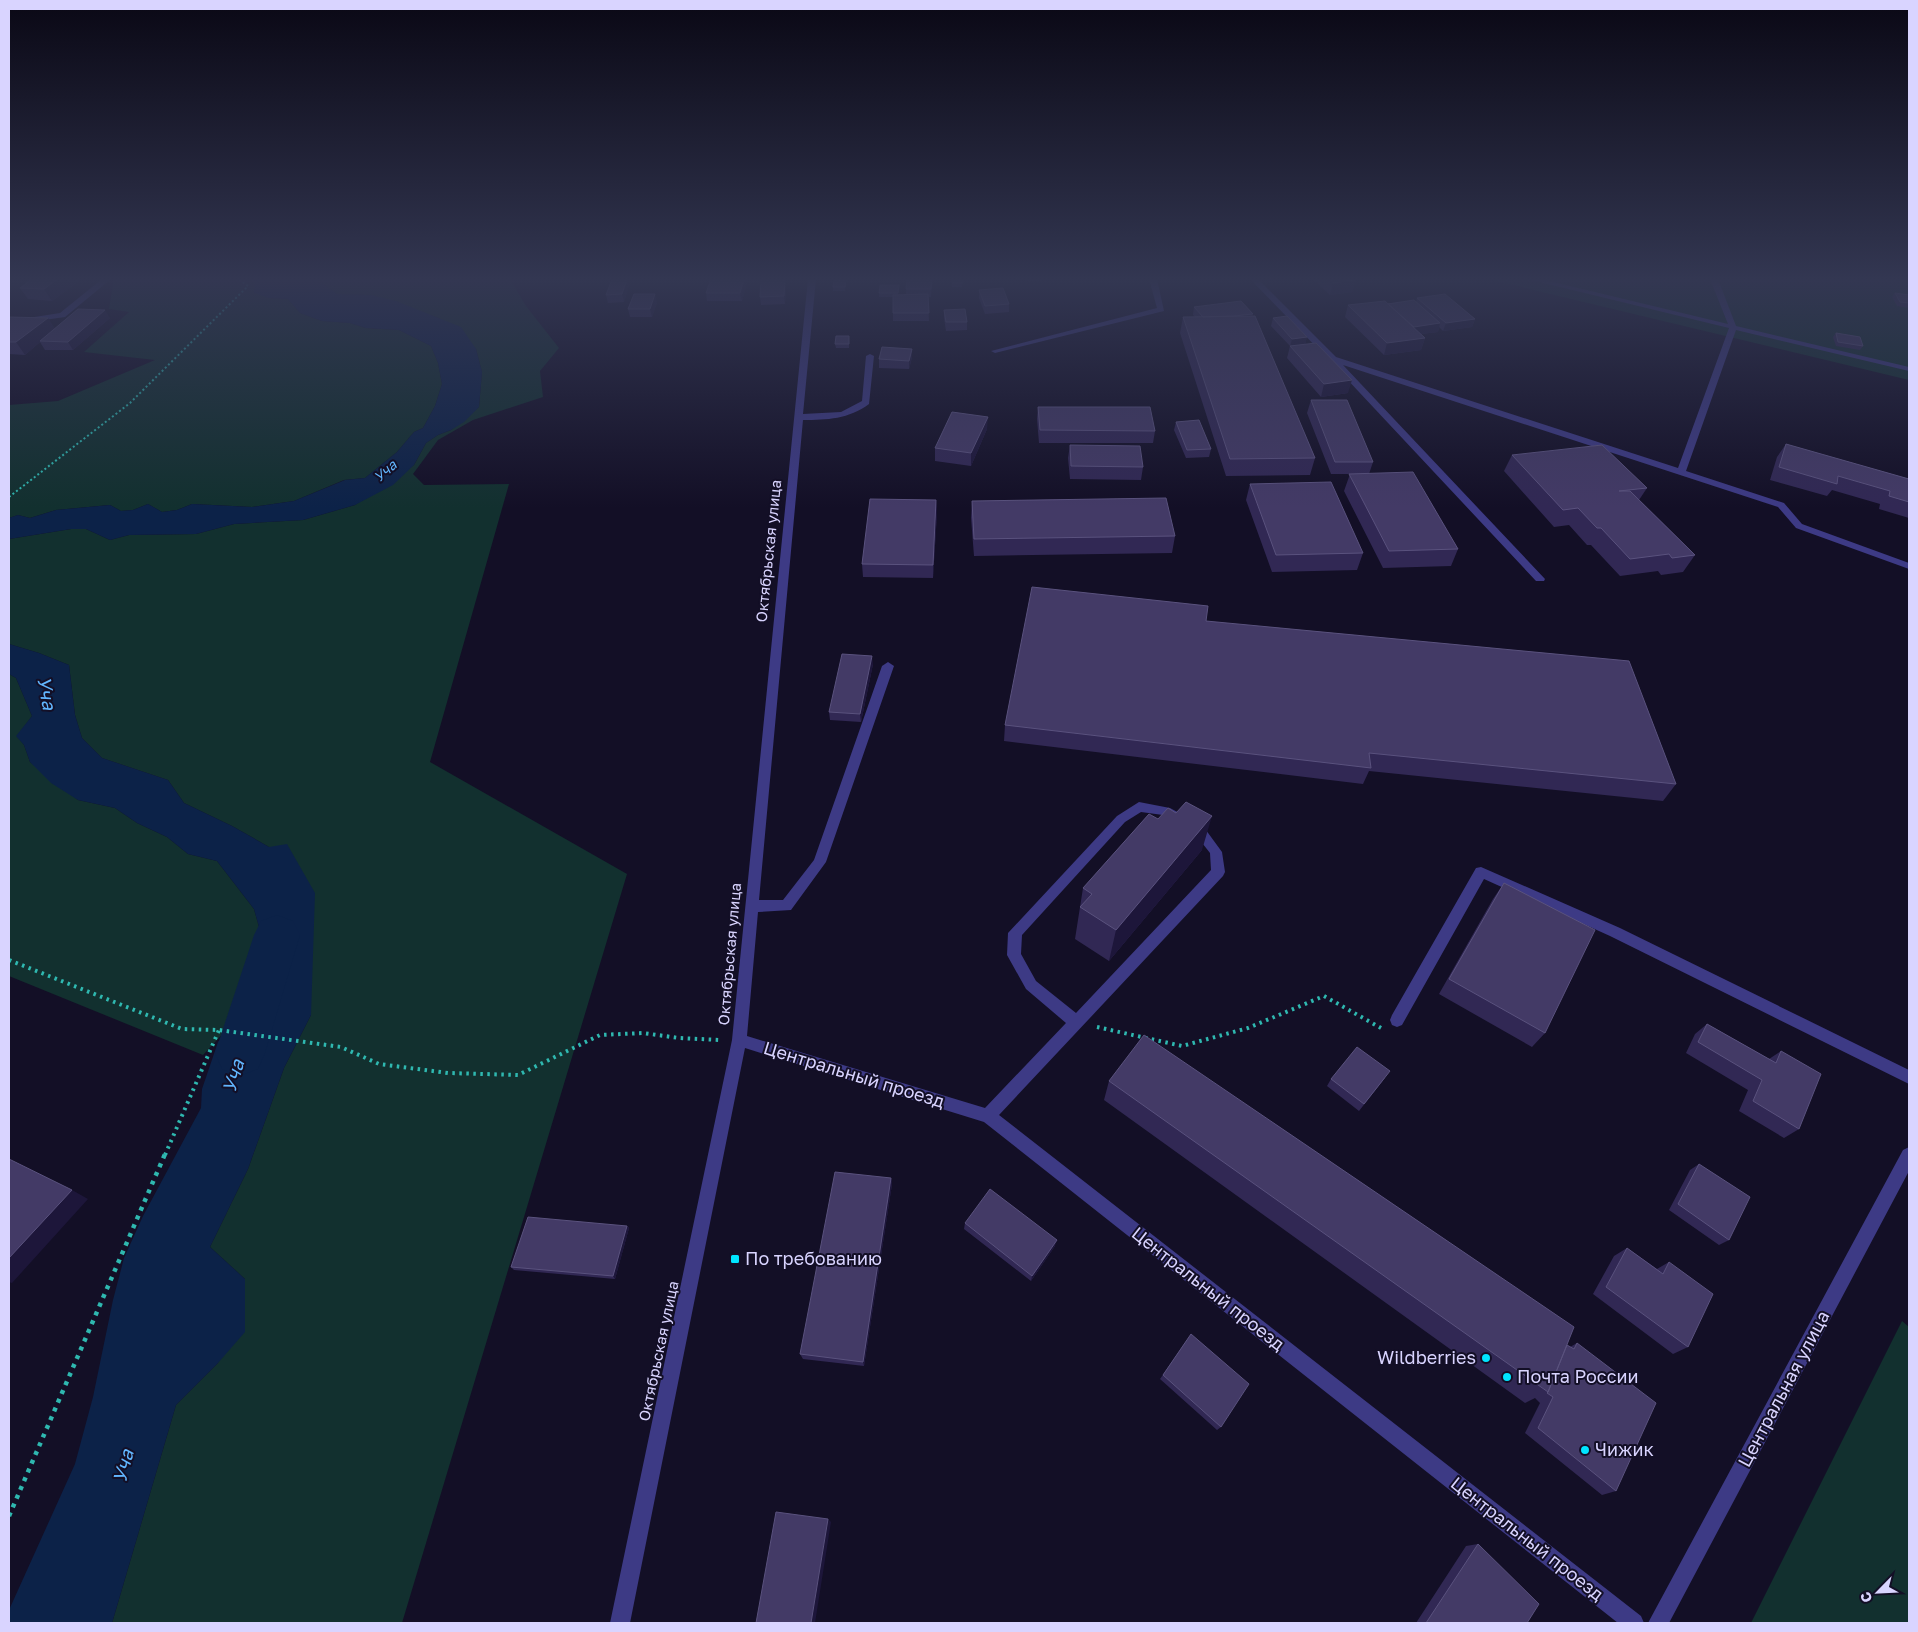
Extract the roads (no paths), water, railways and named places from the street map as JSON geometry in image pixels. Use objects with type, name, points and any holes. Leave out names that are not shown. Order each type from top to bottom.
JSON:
[{"type":"street","name":"Октябрьская улица","points":[[620,1623],[739,1040],[804,355]]},
{"type":"street","points":[[1331,355],[1540,579]]},
{"type":"street","points":[[1681,472],[1723,355]]},
{"type":"street","points":[[1851,355],[1909,369]]},
{"type":"street","points":[[798,417],[836,416],[857,411],[866,402],[870,356]]},
{"type":"street","points":[[1334,358],[1781,505],[1799,526],[1909,566]]},
{"type":"street","points":[[751,906],[786,906],[820,862],[888,666]]},
{"type":"street","points":[[988,1116],[1218,872],[1216,852],[1199,830],[1166,811],[1139,806],[1121,819],[1015,933],[1014,955],[1031,985],[1076,1022]]},
{"type":"street","points":[[1397,1020],[1481,872],[1614,932],[1909,1077]]},
{"type":"street","name":"Центральный проезд","points":[[739,1040],[988,1116],[1634,1623]]},
{"type":"street","name":"Центральная улица","points":[[1658,1623],[1909,1155]]},
{"type":"water","points":[[435,355],[478,355],[482,372],[479,407],[464,422],[426,443],[414,465],[393,485],[355,505],[303,520],[234,524],[196,534],[129,535],[110,540],[86,529],[71,529],[9,539],[9,518],[18,515],[30,518],[56,510],[110,505],[121,511],[133,510],[148,504],[162,512],[177,510],[192,504],[252,507],[294,501],[345,480],[365,478],[397,452],[414,432],[423,428],[435,406],[442,384]]},
{"type":"water","points":[[9,644],[69,665],[75,715],[82,738],[102,758],[168,780],[184,803],[232,826],[269,847],[287,844],[315,893],[311,1015],[284,1068],[248,1169],[210,1247],[245,1279],[245,1332],[218,1363],[176,1405],[112,1623],[9,1623],[9,1610],[75,1464],[93,1397],[113,1300],[124,1258],[143,1216],[201,1108],[202,1089],[218,1042],[259,995],[261,934],[254,909],[217,861],[188,854],[167,837],[137,823],[115,808],[78,800],[51,783],[30,762],[24,745],[16,736],[32,716],[16,678],[9,674]]},
{"type":"waterway","name":"Уча","points":[[240,1053],[277,935]]},
{"type":"place","name":"По требованию","points":[[735,1259]]},
{"type":"place","name":"Wildberries","points":[[1486,1358]]},
{"type":"place","name":"Почта России","points":[[1507,1377]]},
{"type":"place","name":"Чижик","points":[[1585,1450]]}]
